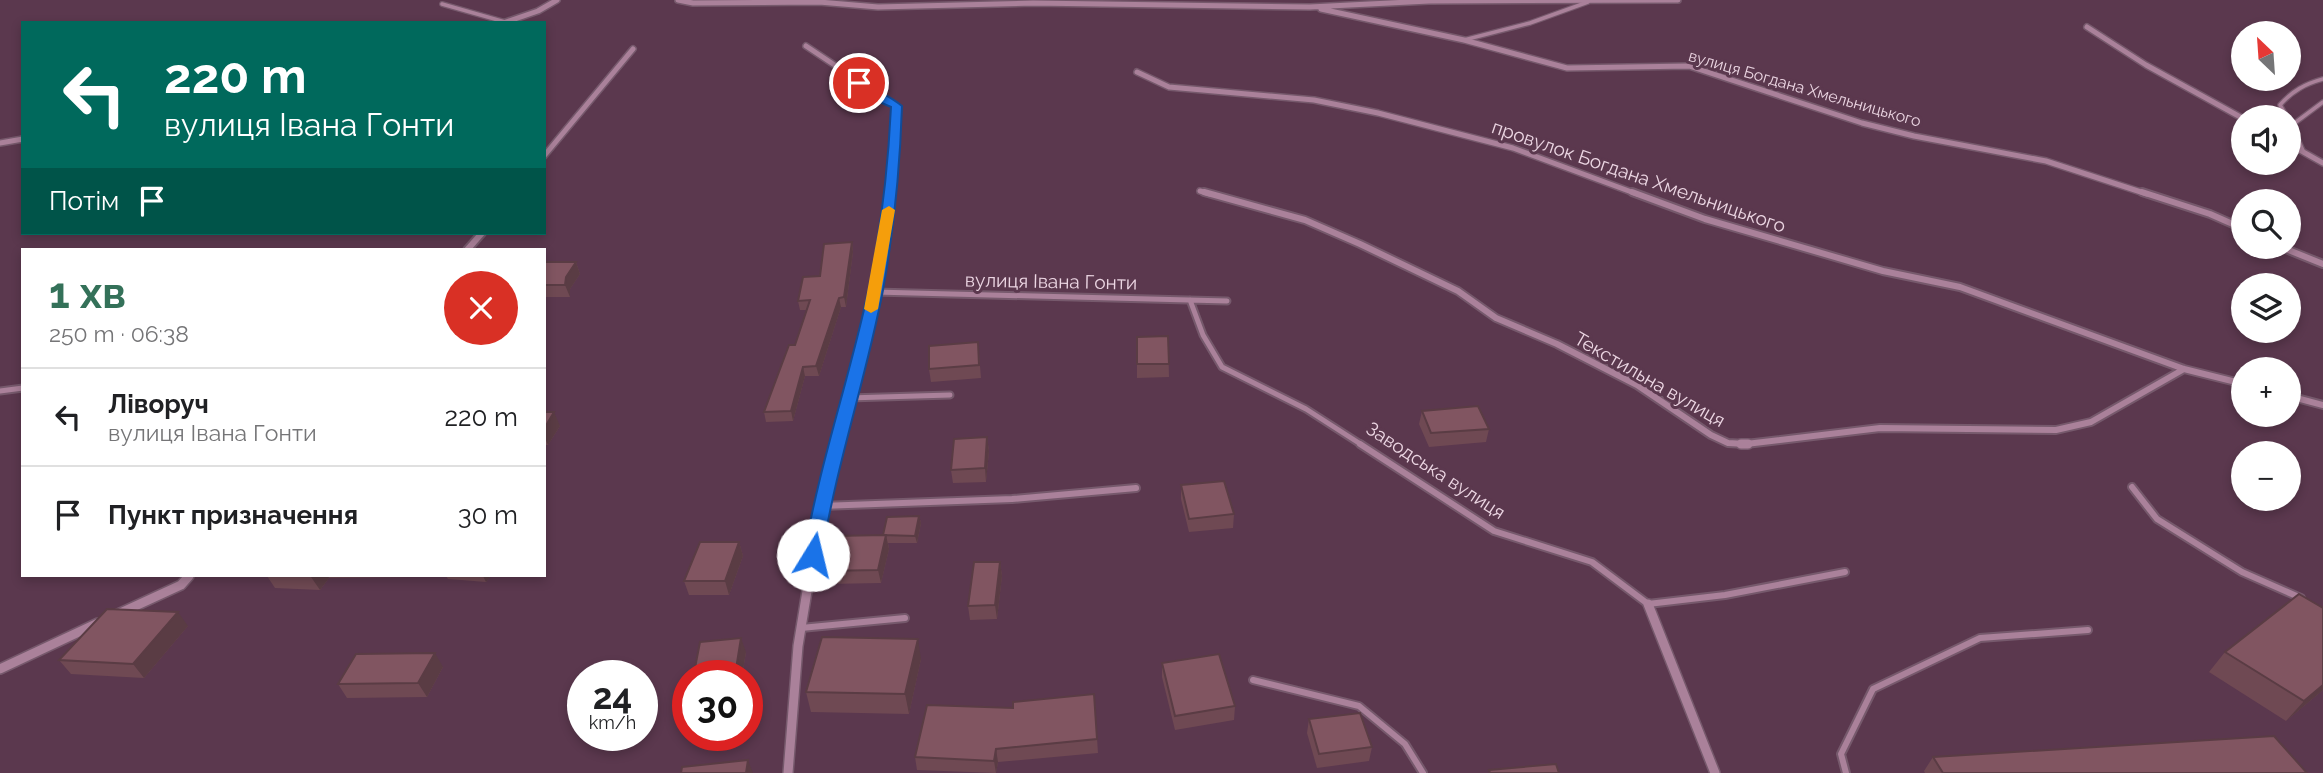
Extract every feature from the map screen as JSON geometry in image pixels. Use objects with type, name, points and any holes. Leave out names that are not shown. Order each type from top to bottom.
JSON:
[{"type":"street","points":[[507,21],[538,11],[557,0]]},
{"type":"street","name":"вулиця Богдана Хмельницького","points":[[678,0],[693,3],[820,2],[878,7],[1033,3],[1310,7],[1429,1],[1678,0]]},
{"type":"street","name":"вулиця Богдана Хмельницького","points":[[1310,7],[1464,40],[1567,68],[1689,66],[1862,123],[1914,136],[2046,161],[2231,223]]},
{"type":"street","points":[[2087,27],[2146,65],[2231,112]]},
{"type":"street","points":[[788,773],[801,628],[821,506],[875,292],[894,179],[896,106],[874,96],[828,59],[806,46]]},
{"type":"street","points":[[546,154],[633,48]]},
{"type":"street","name":"провулок Богдана Хмельницького","points":[[1137,72],[1169,87],[1314,100],[1378,113],[1513,148],[1705,219],[1883,271],[1960,287],[2185,369],[2231,381]]},
{"type":"street","points":[[0,143],[21,139]]},
{"type":"street","points":[[2301,151],[2323,163]]},
{"type":"street","name":"Текстильна вулиця","points":[[1200,191],[1305,220],[1360,244],[1458,291],[1496,318],[1557,344],[1637,385],[1693,426],[1728,443],[1746,444],[1880,428],[2056,430],[2091,422],[2185,369]]},
{"type":"street","points":[[2301,255],[2323,264]]},
{"type":"street","points":[[2301,399],[2323,405]]},
{"type":"street","points":[[0,669],[181,585],[188,577]]},
{"type":"street","points":[[1648,604],[1715,773]]},
{"type":"lane","points":[[1464,40],[1530,23],[1588,2]]},
{"type":"lane","points":[[442,4],[500,21]]},
{"type":"lane","points":[[2280,105],[2291,91],[2306,83],[2323,79]]},
{"type":"lane","points":[[2301,114],[2323,102]]},
{"type":"lane","points":[[2301,147],[2304,153]]},
{"type":"lane","name":"вулиця Івана Гонти","points":[[875,292],[1227,301]]},
{"type":"lane","name":"Заводська вулиця","points":[[1189,300],[1202,335],[1222,366],[1306,409],[1494,531],[1592,562],[1648,604]]},
{"type":"lane","points":[[1,390],[21,388]]},
{"type":"lane","points":[[848,398],[950,395]]},
{"type":"lane","points":[[2132,487],[2157,519],[2242,572],[2311,603]]},
{"type":"lane","points":[[821,506],[1012,499],[1136,488]]},
{"type":"lane","points":[[1648,604],[1726,595],[1845,572]]},
{"type":"lane","points":[[801,628],[905,618]]},
{"type":"lane","points":[[1846,773],[1841,754],[1873,689],[1980,638],[2088,629]]},
{"type":"lane","points":[[1253,680],[1359,706],[1405,744],[1423,773]]},
{"type":"building","points":[[852,242],[844,297],[839,298],[816,366],[803,367],[791,411],[764,412],[789,345],[795,345],[810,300],[798,301],[803,277],[820,276],[824,244]]},
{"type":"building","points":[[546,262],[576,262],[566,277],[565,285],[546,285]]},
{"type":"building","points":[[1168,336],[1169,364],[1137,364],[1137,337]]},
{"type":"building","points":[[978,342],[979,365],[929,369],[929,346]]},
{"type":"building","points":[[1478,406],[1489,429],[1431,433],[1422,411]]},
{"type":"building","points":[[546,412],[554,412],[546,426]]},
{"type":"building","points":[[987,437],[985,468],[951,470],[954,439]]},
{"type":"building","points":[[1224,481],[1234,514],[1189,519],[1181,485]]},
{"type":"building","points":[[919,516],[915,536],[883,535],[887,517]]},
{"type":"building","points":[[886,535],[878,570],[824,571],[833,536]]},
{"type":"building","points":[[700,542],[739,542],[725,581],[684,581]]},
{"type":"building","points":[[974,562],[1000,562],[995,605],[968,606]]},
{"type":"building","points":[[2299,594],[2323,608],[2323,685],[2304,701],[2225,652]]},
{"type":"building","points":[[107,609],[178,612],[133,664],[59,660]]},
{"type":"building","points":[[822,637],[918,639],[905,694],[806,692]]},
{"type":"building","points":[[741,638],[737,660],[697,660],[700,642]]},
{"type":"building","points":[[435,653],[418,683],[338,684],[356,654]]},
{"type":"building","points":[[1219,654],[1235,706],[1175,716],[1162,663]]},
{"type":"building","points":[[1094,694],[1097,739],[996,749],[994,761],[915,757],[927,705],[1013,708],[1013,702]]},
{"type":"building","points":[[1360,713],[1372,747],[1319,754],[1309,719]]},
{"type":"building","points":[[2274,736],[2307,773],[1943,773],[1933,757]]},
{"type":"building","points":[[748,760],[746,773],[681,773],[682,767]]},
{"type":"building","points":[[1556,764],[1559,773],[1490,773],[1489,770]]},
{"type":"slow traffic","points":[[871,309],[889,210]]},
{"type":"route","points":[[813,555],[821,506],[875,292],[894,179],[896,106],[874,96],[859,83]]}]
